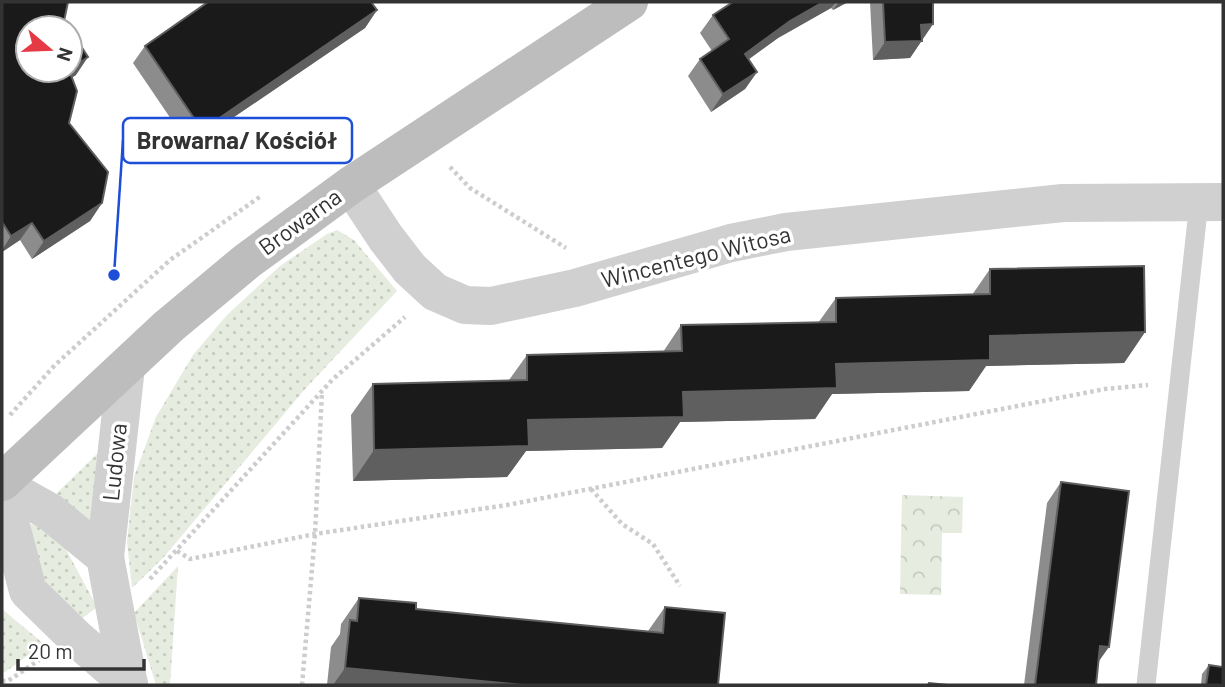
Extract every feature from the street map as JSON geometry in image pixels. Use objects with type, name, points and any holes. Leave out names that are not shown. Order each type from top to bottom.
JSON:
[{"type":"street","name":"Browarna","points":[[2,484],[169,326],[247,261],[351,185],[628,2]]},
{"type":"street","name":"Wincentego Witosa","points":[[351,185],[410,270],[435,292],[466,305],[491,306],[575,288],[731,243],[786,232],[1063,203],[1211,202]]},
{"type":"street","name":"Ludowa","points":[[126,367],[104,557],[129,685]]},
{"type":"street","points":[[2,484],[50,512],[104,557]]},
{"type":"street","name":"Ludowa","points":[[2,492],[28,591],[129,685]]},
{"type":"lane","points":[[1146,685],[1180,382],[1211,202]]},
{"type":"path","points":[[442,159],[470,188],[568,250],[599,281]]},
{"type":"path","points":[[114,608],[141,588],[177,551],[333,379],[435,292]]},
{"type":"path","points":[[177,551],[190,559],[315,534],[507,505],[1105,389],[1180,382]]},
{"type":"path","points":[[302,685],[315,534],[322,391]]},
{"type":"path","points":[[590,489],[622,524],[653,544],[680,586]]},
{"type":"path","points":[[2,681],[8,681],[75,637]]},
{"type":"green space","points":[[337,230],[354,240],[397,291],[305,389],[163,558],[132,588],[127,542],[134,477],[156,417],[193,355],[227,315],[280,266]]},
{"type":"green space","points":[[104,447],[91,527],[55,495]]},
{"type":"green space","points":[[902,495],[963,497],[962,533],[942,533],[941,595],[900,594]]},
{"type":"green space","points":[[30,524],[42,526],[62,542],[97,607],[75,624],[56,602],[33,556]]},
{"type":"green space","points":[[178,566],[170,685],[156,685],[134,613]]},
{"type":"green space","points":[[2,609],[44,644],[5,672],[2,672]]},
{"type":"building","points":[[2,2],[68,2],[65,14],[14,14],[14,84],[74,84],[77,91],[69,123],[108,172],[102,203],[44,241],[32,223],[11,236],[2,222]]},
{"type":"building","points":[[208,2],[371,2],[377,10],[202,130],[145,46]]},
{"type":"building","points":[[733,2],[823,2],[790,21],[745,54],[757,72],[723,94],[700,59],[729,39],[713,15]]},
{"type":"building","points":[[883,2],[933,2],[933,24],[921,25],[922,41],[885,42]]},
{"type":"building","points":[[1144,266],[1145,332],[990,336],[990,360],[836,364],[837,388],[683,392],[684,417],[528,420],[529,446],[374,450],[373,384],[527,380],[527,355],[682,351],[681,325],[836,322],[836,298],[990,294],[990,269]]},
{"type":"building","points":[[1061,482],[1129,491],[1109,647],[1100,646],[1096,685],[1035,685]]},
{"type":"building","points":[[359,598],[416,603],[416,609],[663,633],[665,607],[725,613],[718,685],[523,685],[345,668],[350,620],[357,621]]},
{"type":"building","points":[[1209,665],[1223,667],[1223,685],[1206,685]]},
{"type":"place","name":"Browarna/ Kościół","points":[[114,275]]}]
